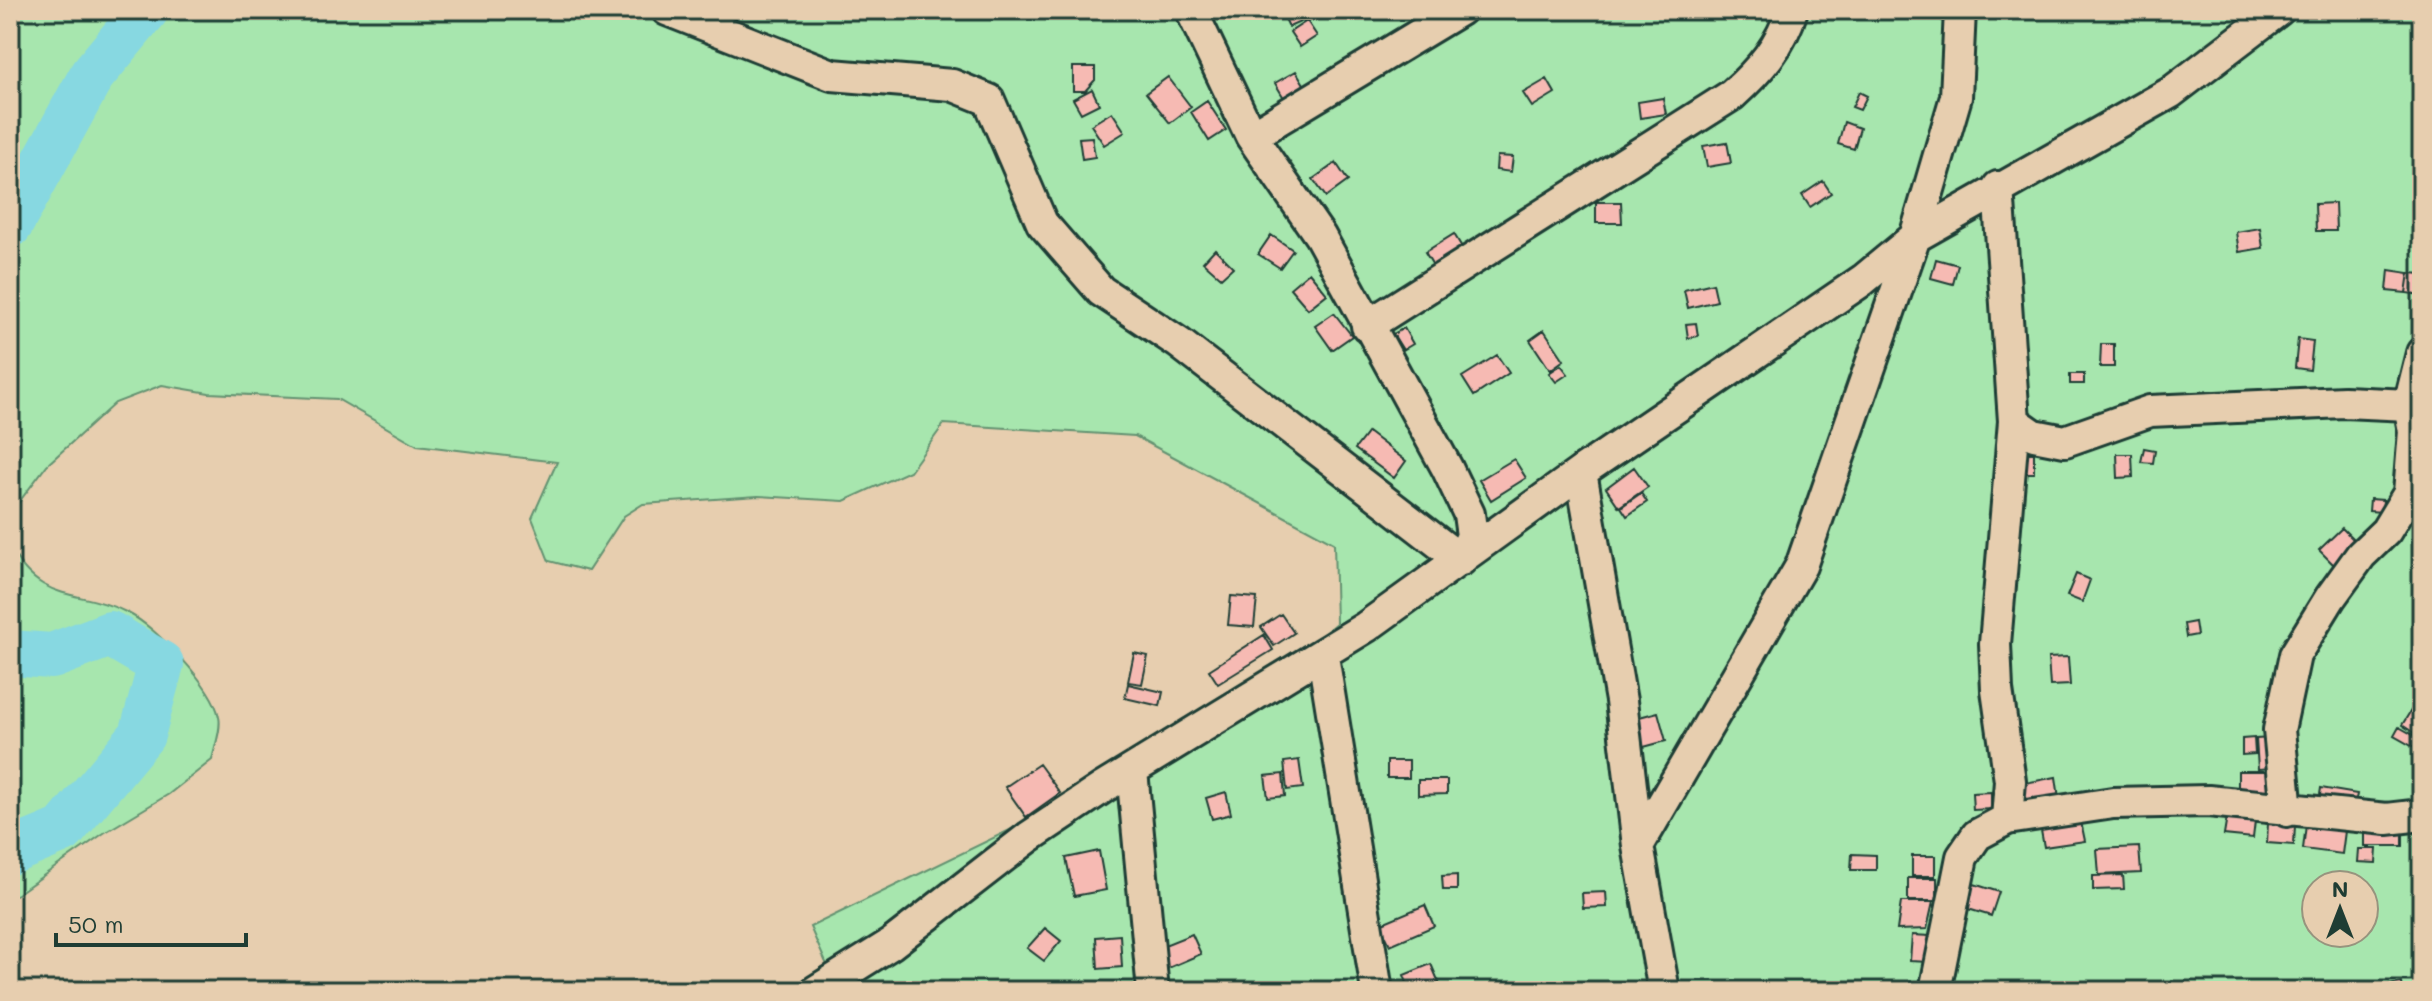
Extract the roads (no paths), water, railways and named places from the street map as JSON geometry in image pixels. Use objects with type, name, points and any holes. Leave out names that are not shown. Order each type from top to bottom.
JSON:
[{"type":"street","points":[[667,10],[832,75],[952,85],[989,100],[1042,223],[1101,291],[1179,343],[1461,560]]},
{"type":"street","points":[[1191,10],[1251,136],[1320,236],[1447,468],[1469,514],[1472,536],[1461,560]]},
{"type":"street","points":[[1251,136],[1460,10]]},
{"type":"street","points":[[1367,326],[1732,95],[1764,66],[1787,28],[1792,10]]},
{"type":"street","points":[[1638,846],[1801,566],[1915,237],[1956,97],[1960,10]]},
{"type":"street","points":[[824,989],[891,944],[1029,837],[1323,656],[1581,472],[1863,280],[1915,237],[1998,187],[2170,93],[2279,10]]},
{"type":"street","points":[[1998,187],[2014,421],[1995,644],[1997,690],[2010,781],[2007,819]]},
{"type":"street","points":[[2287,811],[2279,730],[2295,655],[2330,598],[2361,555],[2386,531],[2409,493],[2414,431],[2409,405],[2422,353]]},
{"type":"street","points":[[2014,421],[2034,435],[2065,441],[2150,411],[2344,402],[2409,405]]},
{"type":"street","points":[[1581,472],[1621,701],[1638,846],[1664,991]]},
{"type":"street","points":[[1323,656],[1377,991]]},
{"type":"street","points":[[1132,771],[1153,991]]},
{"type":"street","points":[[1935,991],[1962,857],[1977,835],[2007,819],[2113,803],[2208,801],[2387,819],[2422,815]]},
{"type":"waterway","points":[[10,225],[92,75],[146,10]]},
{"type":"waterway","points":[[10,653],[52,656],[110,634],[161,664],[142,735],[63,830],[10,852]]}]
